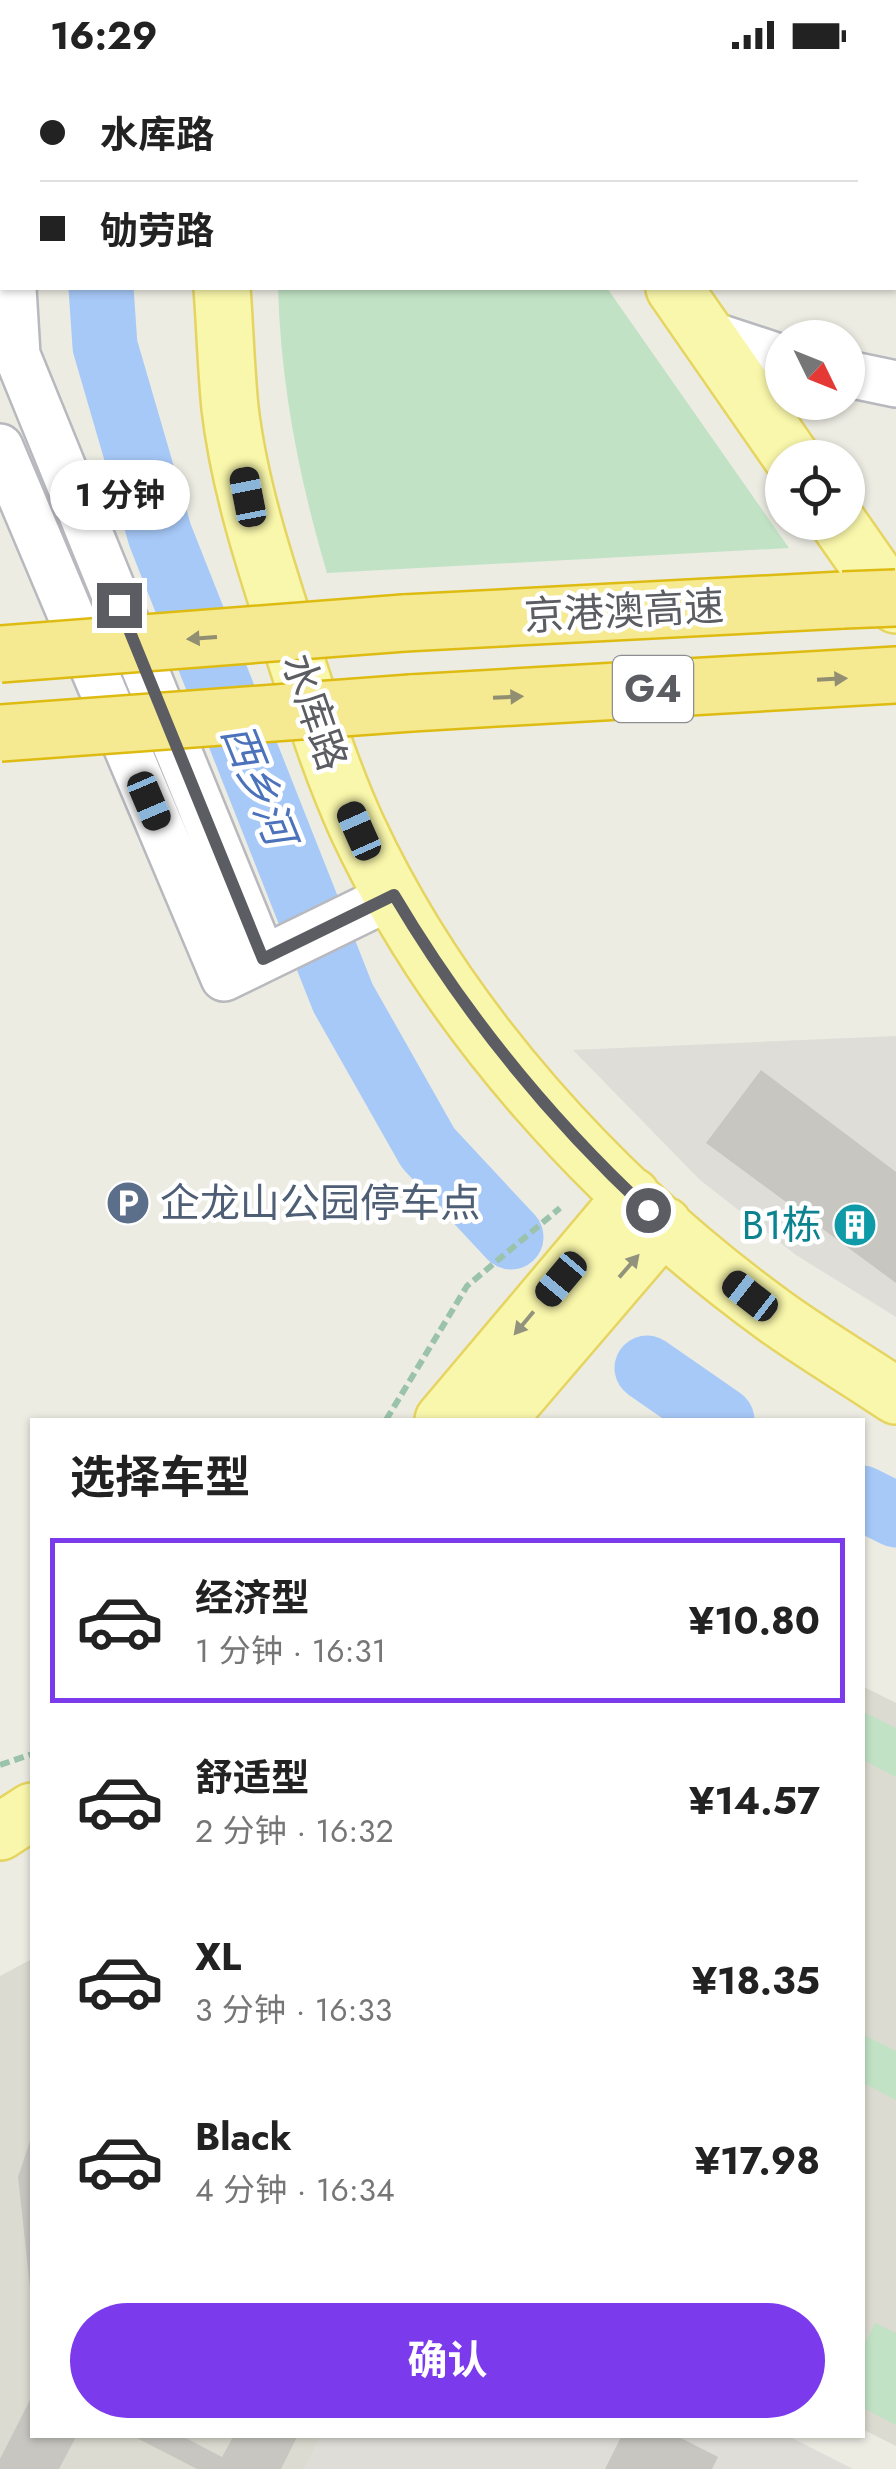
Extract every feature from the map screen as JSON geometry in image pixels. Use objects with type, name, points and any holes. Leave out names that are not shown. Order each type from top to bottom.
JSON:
[{"type":"highway","name":"京港澳高速","points":[[0,654],[404,623],[878,601]]},
{"type":"highway","name":"京港澳高速","points":[[0,733],[411,703],[896,675]]},
{"type":"main road","name":"水库路","points":[[222,290],[230,411],[248,497],[330,766],[394,895],[479,1028],[648,1211],[776,1317],[896,1396]]},
{"type":"main road","points":[[675,290],[791,438]]},
{"type":"main road","points":[[847,540],[878,601]]},
{"type":"main road","points":[[445,1418],[648,1211]]},
{"type":"main road","points":[[498,1418],[648,1211]]},
{"type":"main road","points":[[0,1832],[30,1812]]},
{"type":"main road","points":[[0,1873],[30,1855]]},
{"type":"street","points":[[13,290],[17,355],[263,959]]},
{"type":"street","points":[[706,333],[765,352]]},
{"type":"street","points":[[0,447],[224,978],[394,895]]},
{"type":"path","points":[[387,1418],[467,1286],[545,1219]]},
{"type":"path","points":[[0,1765],[30,1755]]},
{"type":"shaded area","points":[[896,1036],[896,1317],[796,1255],[700,1180],[573,1050]]},
{"type":"shaded area","points":[[865,1688],[896,1703],[896,2446],[865,2430]]},
{"type":"shaded area","points":[[30,1960],[30,2438],[320,2438],[304,2469],[0,2469],[0,1976]]},
{"type":"shaded area","points":[[320,2438],[792,2438],[853,2469],[304,2469]]},
{"type":"green space","points":[[278,290],[608,290],[765,514],[765,540],[783,540],[789,548],[327,573],[293,432]]},
{"type":"green space","points":[[865,1712],[896,1728],[896,1777],[865,1761]]},
{"type":"green space","points":[[865,2036],[896,2051],[896,2100],[865,2084]]},
{"type":"green space","points":[[875,2323],[896,2333],[896,2425],[865,2409],[865,2343]]},
{"type":"building","name":"B1栋","points":[[761,1070],[896,1172],[896,1283],[706,1143]]},
{"type":"building","points":[[30,2141],[30,2287],[18,2177]]},
{"type":"building","points":[[30,2400],[30,2438],[75,2438],[59,2469],[0,2469],[0,2459]]},
{"type":"building","points":[[137,2438],[186,2438],[222,2457],[232,2438],[296,2438],[281,2469],[197,2469]]},
{"type":"building","points":[[620,2438],[681,2438],[718,2457],[712,2469],[605,2469]]},
{"type":"waterway","name":"西乡河","points":[[101,290],[105,346],[160,535],[343,998],[428,1148],[511,1237]]},
{"type":"waterway","points":[[647,1368],[719,1418]]},
{"type":"waterway","points":[[865,1500],[896,1515]]},
{"type":"place","name":"企龙山公园停车点","points":[[128,1203]]},
{"type":"place","name":"B1栋","points":[[855,1225]]},
{"type":"route","points":[[119,605],[263,959],[394,895],[479,1028],[590,1155],[648,1210]]}]
